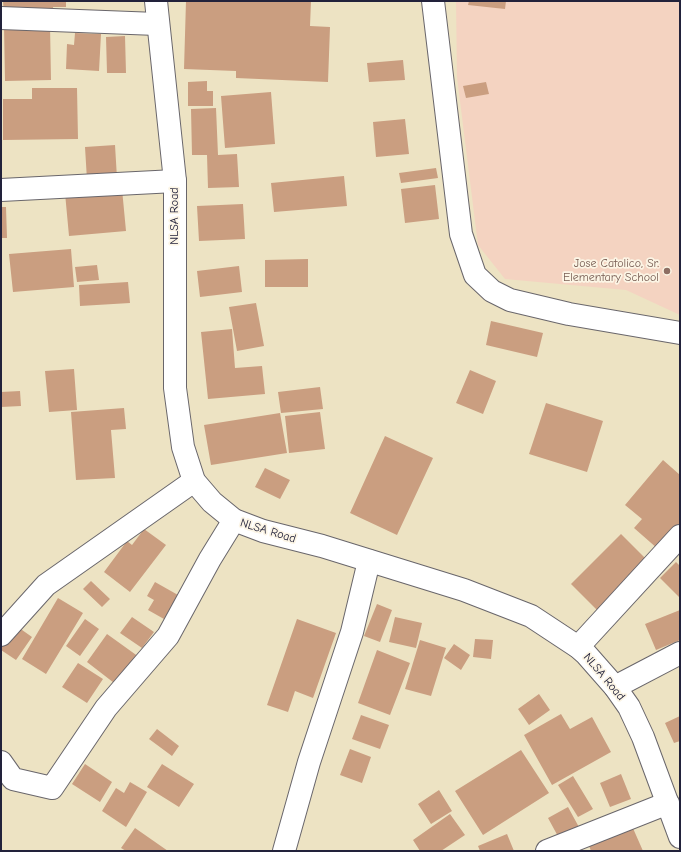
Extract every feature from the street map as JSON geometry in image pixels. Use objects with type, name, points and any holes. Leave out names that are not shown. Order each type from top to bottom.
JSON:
[{"type":"street","name":"NLSA Road","points":[[156,1],[157,24],[175,181],[175,388],[183,447],[194,482],[212,502],[234,520],[263,531],[464,590],[530,616],[578,647],[586,654],[629,707],[643,737],[680,837]]},
{"type":"street","points":[[433,1],[461,234],[475,275],[492,291],[510,300],[569,314],[680,333]]},
{"type":"street","points":[[1,18],[157,24]]},
{"type":"street","points":[[1,190],[175,181]]},
{"type":"street","points":[[1,635],[46,585],[194,482]]},
{"type":"street","points":[[1,762],[13,779],[52,788],[106,708],[168,636],[210,559],[234,520]]},
{"type":"street","points":[[578,647],[680,536]]},
{"type":"street","points":[[284,851],[309,762],[352,632],[369,561]]},
{"type":"street","points":[[614,687],[680,653]]},
{"type":"street","points":[[546,851],[668,803]]},
{"type":"shaded area","points":[[456,1],[680,1],[680,315],[626,290],[505,279],[478,245],[457,77]]},
{"type":"building","points":[[3,1],[66,1],[66,7],[53,7],[54,14],[4,16]]},
{"type":"building","points":[[186,1],[311,1],[310,26],[330,27],[328,82],[236,78],[236,71],[184,69]]},
{"type":"building","points":[[469,1],[506,1],[505,9],[468,5]]},
{"type":"building","points":[[50,25],[51,80],[5,81],[4,26]]},
{"type":"building","points":[[75,33],[101,34],[99,71],[66,69],[67,44],[74,45]]},
{"type":"building","points":[[125,36],[126,73],[107,73],[106,37]]},
{"type":"building","points":[[403,60],[405,80],[369,82],[367,63]]},
{"type":"building","points":[[207,81],[207,91],[213,91],[213,106],[188,106],[188,82]]},
{"type":"building","points":[[486,82],[489,94],[466,98],[463,86]]},
{"type":"building","points":[[32,88],[77,88],[78,139],[3,140],[3,99],[32,99]]},
{"type":"building","points":[[271,92],[275,144],[225,148],[221,96]]},
{"type":"building","points":[[216,108],[218,155],[237,154],[239,187],[208,188],[207,155],[192,155],[191,109]]},
{"type":"building","points":[[405,119],[409,154],[376,157],[373,122]]},
{"type":"building","points":[[115,145],[117,178],[87,180],[85,147]]},
{"type":"building","points":[[436,168],[438,178],[401,183],[399,173]]},
{"type":"building","points":[[344,176],[347,206],[274,212],[271,183]]},
{"type":"building","points":[[435,185],[439,219],[405,223],[401,189]]},
{"type":"building","points":[[122,189],[126,231],[69,236],[65,193]]},
{"type":"building","points":[[243,204],[245,239],[199,241],[197,206]]},
{"type":"building","points":[[1,207],[6,207],[7,238],[1,238]]},
{"type":"building","points":[[71,249],[74,287],[13,292],[9,254]]},
{"type":"building","points":[[308,259],[308,287],[265,287],[265,260]]},
{"type":"building","points":[[97,265],[99,280],[77,282],[75,267]]},
{"type":"building","points":[[239,266],[242,292],[200,297],[197,271]]},
{"type":"building","points":[[128,282],[130,303],[80,306],[79,285]]},
{"type":"building","points":[[256,303],[264,346],[237,351],[229,307]]},
{"type":"building","points":[[491,321],[543,333],[537,357],[486,345]]},
{"type":"building","points":[[232,329],[235,368],[262,366],[265,394],[208,399],[201,332]]},
{"type":"building","points":[[74,369],[77,410],[49,412],[45,371]]},
{"type":"building","points":[[470,370],[496,381],[483,414],[456,403]]},
{"type":"building","points":[[320,387],[323,409],[281,413],[278,392]]},
{"type":"building","points":[[20,391],[21,406],[1,407],[1,392]]},
{"type":"building","points":[[546,403],[603,421],[587,472],[529,454]]},
{"type":"building","points":[[124,408],[126,429],[111,430],[115,478],[76,480],[71,412]]},
{"type":"building","points":[[320,412],[325,449],[289,453],[285,416]]},
{"type":"building","points":[[280,413],[287,453],[211,465],[204,425]]},
{"type":"building","points":[[385,436],[433,458],[397,535],[350,513]]},
{"type":"building","points":[[663,460],[680,475],[680,523],[658,549],[634,528],[642,519],[625,505]]},
{"type":"building","points":[[265,468],[290,480],[280,499],[255,487]]},
{"type":"building","points":[[144,529],[166,545],[130,592],[104,572],[127,541],[132,545]]},
{"type":"building","points":[[621,534],[647,560],[597,610],[571,584]]},
{"type":"building","points":[[676,562],[680,566],[680,598],[660,578]]},
{"type":"building","points":[[91,581],[110,599],[102,607],[83,589]]},
{"type":"building","points":[[155,582],[178,595],[164,619],[148,610],[154,600],[147,596]]},
{"type":"building","points":[[58,598],[83,613],[46,674],[22,659]]},
{"type":"building","points":[[377,604],[392,610],[380,642],[364,636]]},
{"type":"building","points":[[680,610],[680,640],[656,650],[645,624]]},
{"type":"building","points":[[132,617],[154,632],[142,648],[120,633]]},
{"type":"building","points":[[395,617],[422,623],[416,648],[389,642]]},
{"type":"building","points":[[85,619],[99,629],[80,656],[66,646]]},
{"type":"building","points":[[297,619],[336,633],[313,698],[295,691],[288,712],[267,705]]},
{"type":"building","points":[[15,625],[32,637],[16,660],[1,650],[1,643]]},
{"type":"building","points":[[107,634],[139,657],[118,686],[87,662]]},
{"type":"building","points":[[475,639],[493,640],[491,659],[473,657]]},
{"type":"building","points":[[420,640],[446,648],[431,696],[405,689]]},
{"type":"building","points":[[454,644],[470,655],[461,670],[444,658]]},
{"type":"building","points":[[377,650],[410,663],[390,715],[358,703]]},
{"type":"building","points":[[78,663],[103,679],[87,703],[62,687]]},
{"type":"building","points":[[539,694],[550,710],[529,725],[518,709]]},
{"type":"building","points":[[561,714],[570,729],[592,717],[611,752],[552,785],[524,735]]},
{"type":"building","points":[[361,715],[389,725],[380,749],[352,739]]},
{"type":"building","points":[[680,716],[680,741],[674,743],[665,723]]},
{"type":"building","points":[[157,729],[179,746],[172,756],[149,739]]},
{"type":"building","points":[[350,749],[371,757],[362,783],[340,775]]},
{"type":"building","points":[[521,750],[549,793],[483,835],[455,791]]},
{"type":"building","points":[[85,764],[112,782],[100,802],[72,784]]},
{"type":"building","points":[[162,764],[194,784],[179,807],[147,787]]},
{"type":"building","points":[[621,774],[631,799],[610,807],[600,783]]},
{"type":"building","points":[[573,776],[593,809],[578,817],[558,785]]},
{"type":"building","points":[[130,782],[147,792],[126,827],[102,811],[116,788],[124,793]]},
{"type":"building","points":[[439,790],[452,811],[431,824],[418,804]]},
{"type":"building","points":[[568,807],[580,829],[560,840],[548,818]]},
{"type":"building","points":[[450,814],[465,835],[441,851],[420,851],[413,840]]},
{"type":"building","points":[[632,826],[643,851],[591,851],[588,843]]},
{"type":"building","points":[[135,828],[168,851],[126,851],[121,848]]},
{"type":"building","points":[[507,834],[514,851],[480,851],[478,846]]},
{"type":"place","name":"Jose Catolico, Sr. Elementary School","points":[[667,271]]}]
